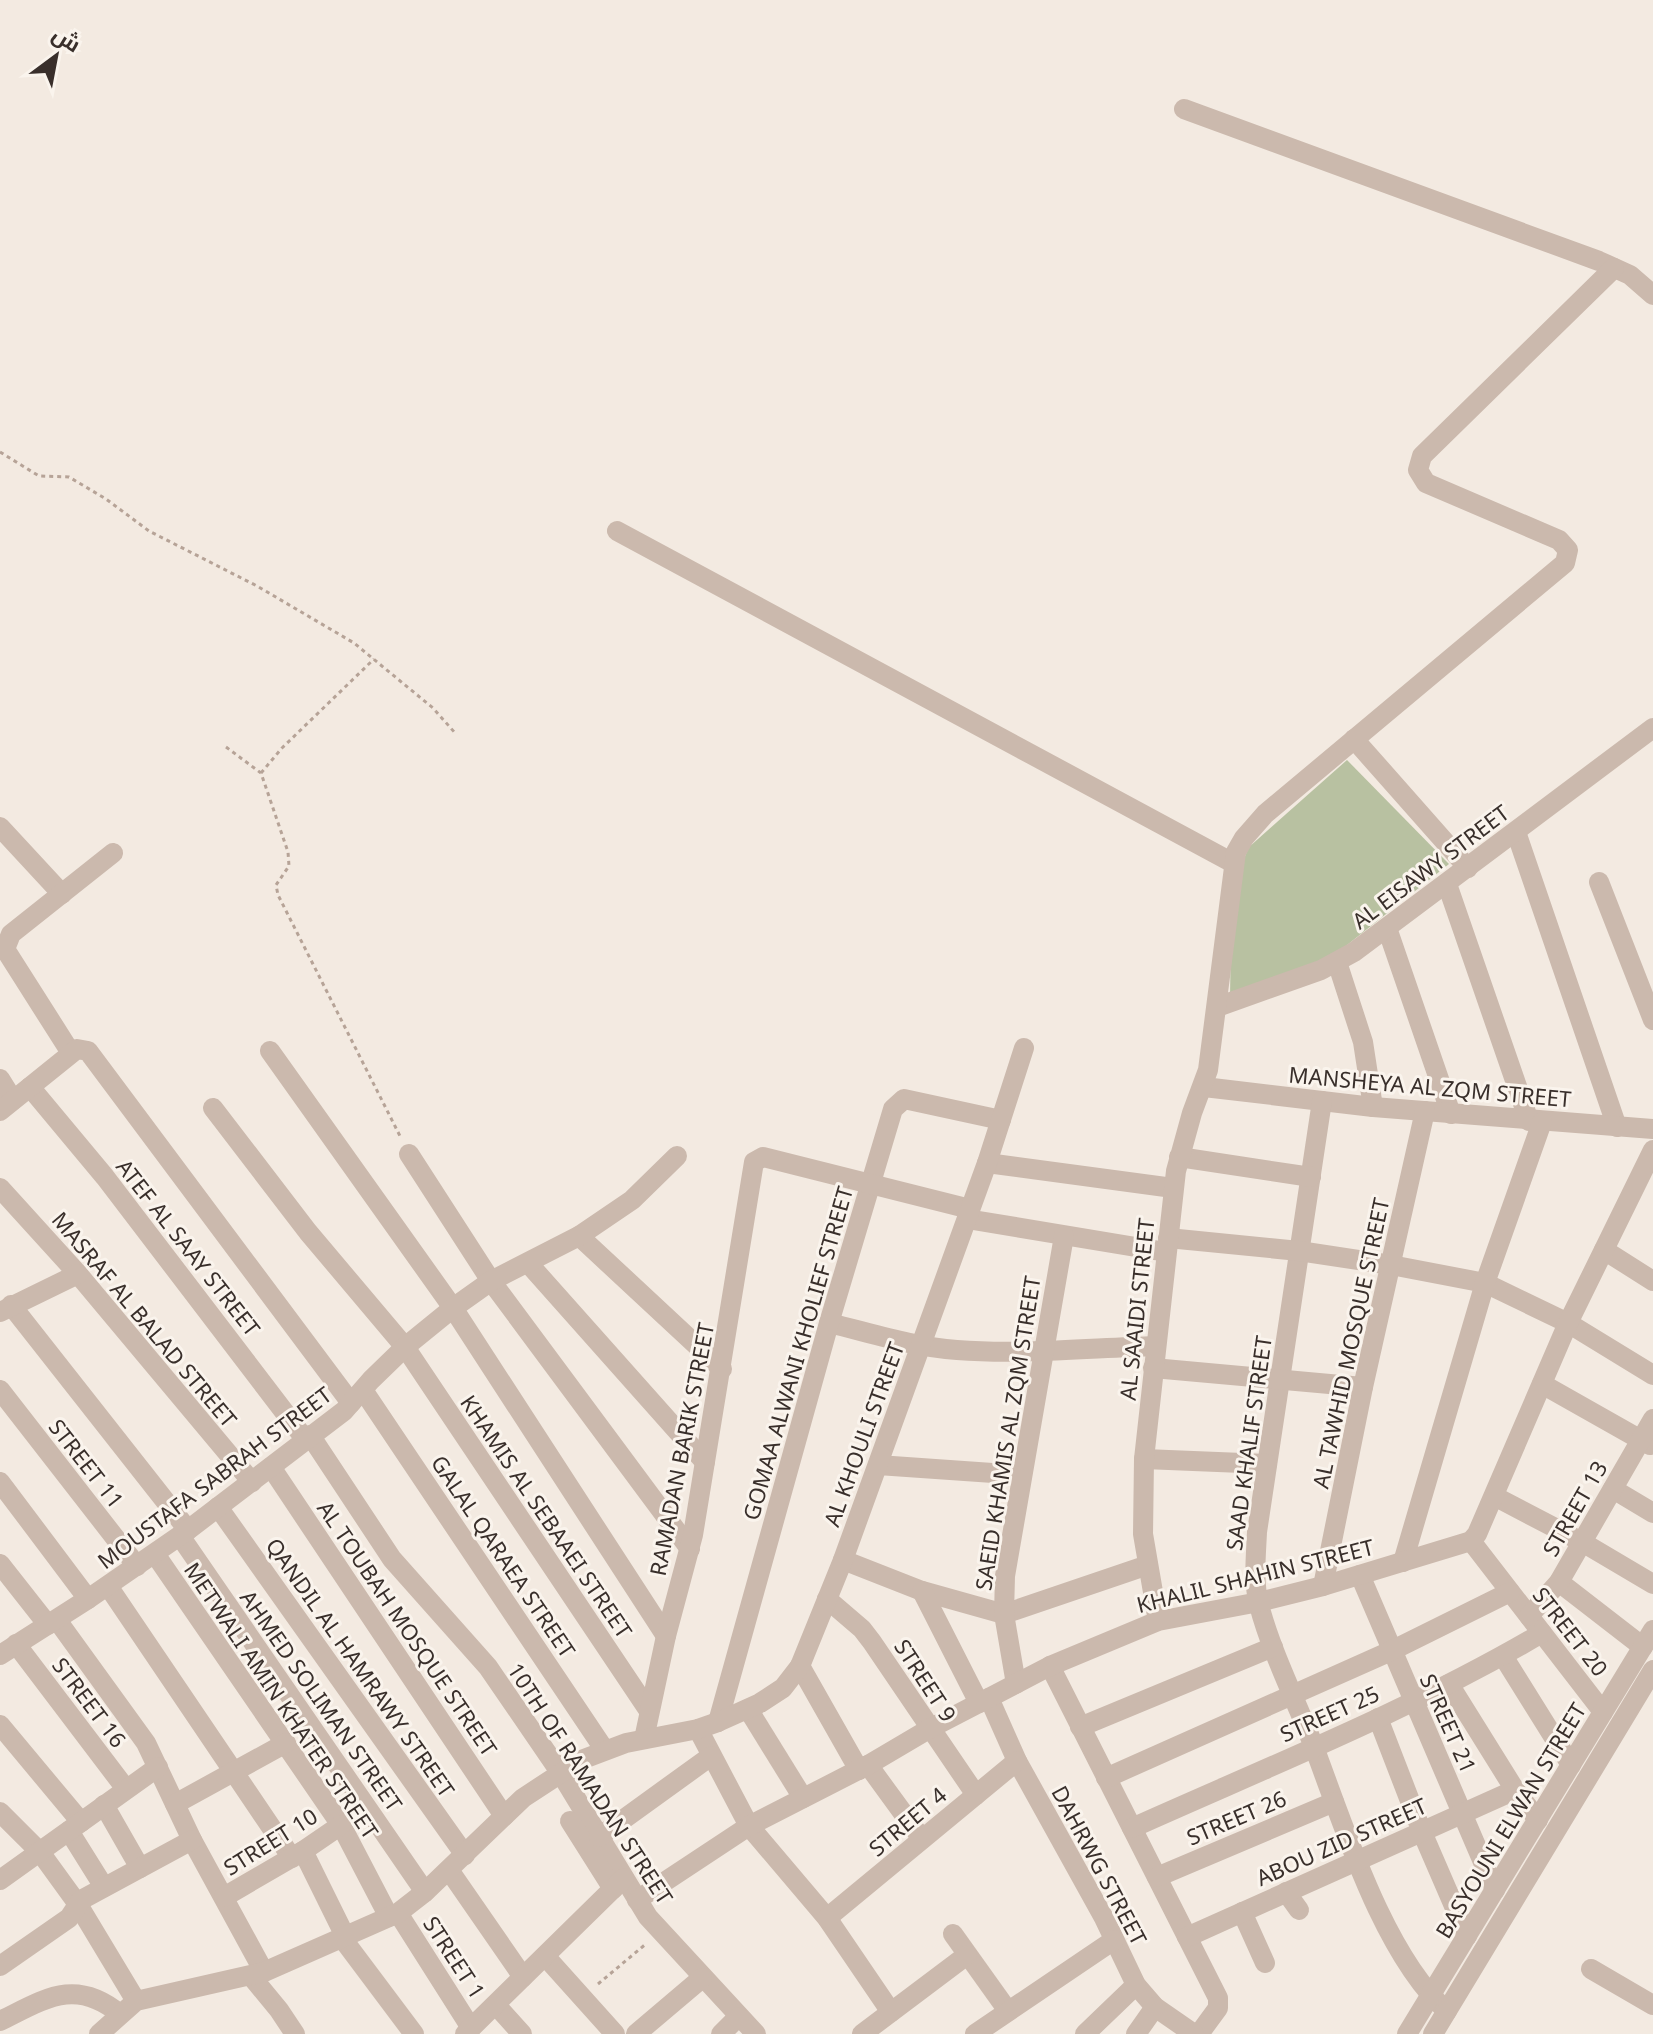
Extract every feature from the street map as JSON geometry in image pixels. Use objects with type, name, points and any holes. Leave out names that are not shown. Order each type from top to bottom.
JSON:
[{"type":"street","points":[[1184,109],[1614,268],[1630,275],[1653,295]]},
{"type":"street","points":[[617,531],[1233,863],[1244,838],[1265,814],[1565,563],[1568,550],[1559,540],[1426,483],[1418,470],[1422,456],[1614,268]]},
{"type":"street","name":"AL EISAWY STREET","points":[[1217,1007],[1337,962],[1447,884],[1653,728]]},
{"type":"street","points":[[1354,739],[1468,868]]},
{"type":"street","points":[[0,827],[62,894]]},
{"type":"street","points":[[1516,832],[1617,1127]]},
{"type":"street","points":[[0,1079],[7,1105],[71,1053],[5,949],[6,928],[62,894],[113,853]]},
{"type":"street","name":"AL SAAIDI STREET","points":[[1158,1621],[1142,1513],[1155,1346],[1173,1188],[1192,1113],[1204,1087],[1217,1007],[1233,863]]},
{"type":"street","points":[[1599,882],[1653,1020]]},
{"type":"street","points":[[1403,1562],[1536,1122],[1447,884]]},
{"type":"street","points":[[1387,928],[1451,1114]]},
{"type":"street","points":[[1337,962],[1360,1031],[1373,1107]]},
{"type":"street","name":"GALAL QARAEA STREET","points":[[71,1053],[81,1048],[88,1051],[357,1396],[604,1749]]},
{"type":"street","name":"AL KHOULI STREET","points":[[116,2022],[258,1974],[393,1915],[425,1892],[504,1816],[560,1772],[604,1749],[718,1722],[783,1688],[800,1666],[843,1560],[969,1214],[1024,1048]]},
{"type":"street","points":[[270,1051],[453,1308],[666,1636]]},
{"type":"street","name":"ATEF AL SAAY STREET","points":[[30,1087],[105,1177],[308,1437]]},
{"type":"street","name":"MANSHEYA AL ZQM STREET","points":[[1204,1087],[1373,1107],[1653,1129]]},
{"type":"street","name":"GOMAA ALWANI KHOLIEF STREET","points":[[718,1722],[829,1323],[893,1109],[904,1099],[1001,1120]]},
{"type":"street","name":"SAAD KHALIF STREET","points":[[1322,1101],[1257,1532],[1259,1602],[1273,1647],[1390,1935],[1430,1997],[1447,2011]]},
{"type":"street","name":"KHAMIS AL SEBAAEI STREET","points":[[213,1108],[308,1232],[405,1347],[649,1711]]},
{"type":"street","name":"AL TAWHID MOSQUE STREET","points":[[1323,1586],[1363,1387],[1425,1111]]},
{"type":"street","points":[[1471,1541],[1494,1496],[1568,1323],[1604,1250],[1646,1183],[1653,1150]]},
{"type":"street","points":[[409,1154],[491,1281],[690,1549]]},
{"type":"street","name":"MOUSTAFA SABRAH STREET","points":[[8,1650],[155,1554],[252,1482],[357,1396],[405,1347],[453,1308],[491,1281],[579,1236],[632,1200],[677,1156]]},
{"type":"street","name":"RAMADAN BARIK STREET","points":[[644,1739],[666,1636],[690,1549],[722,1369],[753,1165],[763,1157],[871,1183]]},
{"type":"street","points":[[1179,1157],[1311,1177]]},
{"type":"street","points":[[987,1163],[1173,1188]]},
{"type":"street","points":[[871,1183],[969,1214],[1064,1236],[1167,1245],[1299,1251],[1485,1283],[1568,1323],[1653,1375]]},
{"type":"street","name":"MASRAF AL BALAD STREET","points":[[0,1188],[78,1274],[252,1482]]},
{"type":"street","points":[[579,1236],[722,1369]]},
{"type":"street","name":"SAEID KHAMIS AL ZQM STREET","points":[[1016,1684],[1004,1614],[1005,1576],[1064,1236]]},
{"type":"street","points":[[1604,1250],[1653,1281]]},
{"type":"street","points":[[528,1263],[705,1462]]},
{"type":"street","points":[[5,1309],[78,1274]]},
{"type":"street","name":"AHMED SOLIMAN STREET","points":[[5,1309],[184,1533],[425,1892]]},
{"type":"street","points":[[829,1323],[921,1345],[985,1351],[1155,1346]]},
{"type":"street","points":[[1153,1368],[1363,1387]]},
{"type":"street","points":[[1542,1384],[1647,1443]]},
{"type":"street","name":"STREET 11","points":[[0,1390],[137,1566]]},
{"type":"street","name":"STREET 13","points":[[1529,1616],[1559,1582],[1613,1489],[1647,1443],[1653,1419]]},
{"type":"street","name":"10TH OF RAMADAN STREET","points":[[308,1437],[392,1559],[488,1667],[560,1772],[599,1837],[618,1884],[637,1900],[660,1932],[756,2034]]},
{"type":"street","points":[[1144,1459],[1267,1464]]},
{"type":"street","points":[[878,1465],[1022,1475]]},
{"type":"street","name":"AL TOUBAH MOSQUE STREET","points":[[271,1467],[504,1816]]},
{"type":"street","points":[[0,1482],[88,1599]]},
{"type":"street","points":[[1613,1489],[1653,1513]]},
{"type":"street","points":[[1494,1496],[1653,1584]]},
{"type":"street","name":"QANDIL AL HAMRAWY STREET","points":[[218,1507],[465,1855]]},
{"type":"street","name":"KHALIL SHAHIN STREET","points":[[637,1900],[749,1826],[1050,1666],[1158,1621],[1323,1586],[1471,1541]]},
{"type":"street","name":"STREET 20","points":[[1471,1541],[1603,1712]]},
{"type":"street","name":"METWALI AMIN KHATER STREET","points":[[155,1554],[341,1825],[393,1915]]},
{"type":"street","points":[[843,1560],[922,1591],[1004,1614],[1148,1565]]},
{"type":"street","points":[[0,1564],[52,1622],[146,1743],[192,1840],[224,1897],[258,1974],[295,2034]]},
{"type":"street","name":"STREET 21","points":[[1360,1575],[1495,1890]]},
{"type":"street","points":[[1559,1582],[1648,1638]]},
{"type":"street","points":[[108,1586],[234,1772],[297,1854],[343,1937],[414,2034]]},
{"type":"street","name":"DAHRWG STREET","points":[[922,1591],[1136,1985],[1155,2007],[1197,2034]]},
{"type":"street","points":[[1106,1778],[1391,1651],[1510,1592]]},
{"type":"street","name":"STREET 9","points":[[827,1599],[862,1629],[872,1642],[976,1795]]},
{"type":"street","name":"STREET 25","points":[[1132,1828],[1378,1718],[1449,1684],[1542,1633]]},
{"type":"street","name":"BASYOUNI ELWAN STREET","points":[[1407,2034],[1648,1638]]},
{"type":"street","points":[[1080,1727],[1273,1647]]},
{"type":"street","name":"STREET 16","points":[[8,1650],[126,1789]]},
{"type":"street","points":[[1503,1656],[1571,1765]]},
{"type":"street","points":[[800,1666],[864,1767],[922,1839]]},
{"type":"street","points":[[1050,1666],[1218,1998],[1218,2008],[1197,2034]]},
{"type":"street","name":"BASYOUNI ELWAN STREET","points":[[1433,2034],[1653,1670]]},
{"type":"street","points":[[1449,1684],[1515,1790],[1538,1820]]},
{"type":"street","points":[[748,1709],[803,1798]]},
{"type":"street","points":[[1378,1718],[1467,1936]]},
{"type":"street","points":[[0,1725],[75,1826],[104,1887]]},
{"type":"street","points":[[698,1729],[749,1826],[827,1918],[891,2012]]},
{"type":"street","points":[[175,1804],[286,1743]]},
{"type":"street","points":[[599,1837],[711,1756]]},
{"type":"street","name":"STREET 4","points":[[827,1918],[1017,1761]]},
{"type":"street","points":[[0,1880],[158,1767]]},
{"type":"street","name":"ABOU ZID STREET","points":[[1187,1937],[1515,1790]]},
{"type":"street","name":"STREET 26","points":[[1157,1877],[1334,1802]]},
{"type":"street","points":[[104,1805],[140,1868]]},
{"type":"street","points":[[0,1812],[40,1852],[77,1903],[116,2022]]},
{"type":"street","points":[[468,2031],[618,1884],[570,1821]]},
{"type":"street","name":"STREET 10","points":[[224,1897],[341,1825]]},
{"type":"street","points":[[0,1966],[69,1918],[77,1903],[192,1840]]},
{"type":"street","points":[[449,1870],[523,1977]]},
{"type":"street","points":[[1286,1892],[1299,1910]]},
{"type":"street","points":[[1242,1912],[1265,1963]]},
{"type":"street","name":"STREET 1","points":[[393,1915],[468,2031]]},
{"type":"street","points":[[953,1934],[1008,2011]]},
{"type":"street","points":[[975,2034],[1114,1940]]},
{"type":"street","points":[[862,2034],[967,1955]]},
{"type":"street","points":[[545,1956],[615,2034]]},
{"type":"street","points":[[1591,1969],[1653,2005]]},
{"type":"street","points":[[643,2032],[702,1978]]},
{"type":"street","points":[[1085,2034],[1136,1985]]},
{"type":"street","points":[[0,2021],[50,1996],[65,1993],[95,1997],[116,2022]]},
{"type":"street","points":[[496,2005],[522,2034]]},
{"type":"street","points":[[1136,2034],[1155,2007]]},
{"type":"street","points":[[721,2034],[738,2017]]},
{"type":"path","points":[[0,452],[39,476],[69,477],[106,499],[149,531],[257,586],[354,643],[433,708],[456,734]]},
{"type":"path","points":[[261,773],[282,748],[374,659]]},
{"type":"path","points":[[226,747],[261,773],[288,852],[289,866],[276,885],[278,895],[409,1154]]},
{"type":"path","points":[[583,1997],[660,1932]]},
{"type":"green space","points":[[1347,760],[1449,864],[1332,957],[1230,997],[1231,937],[1239,870],[1249,847]]}]
